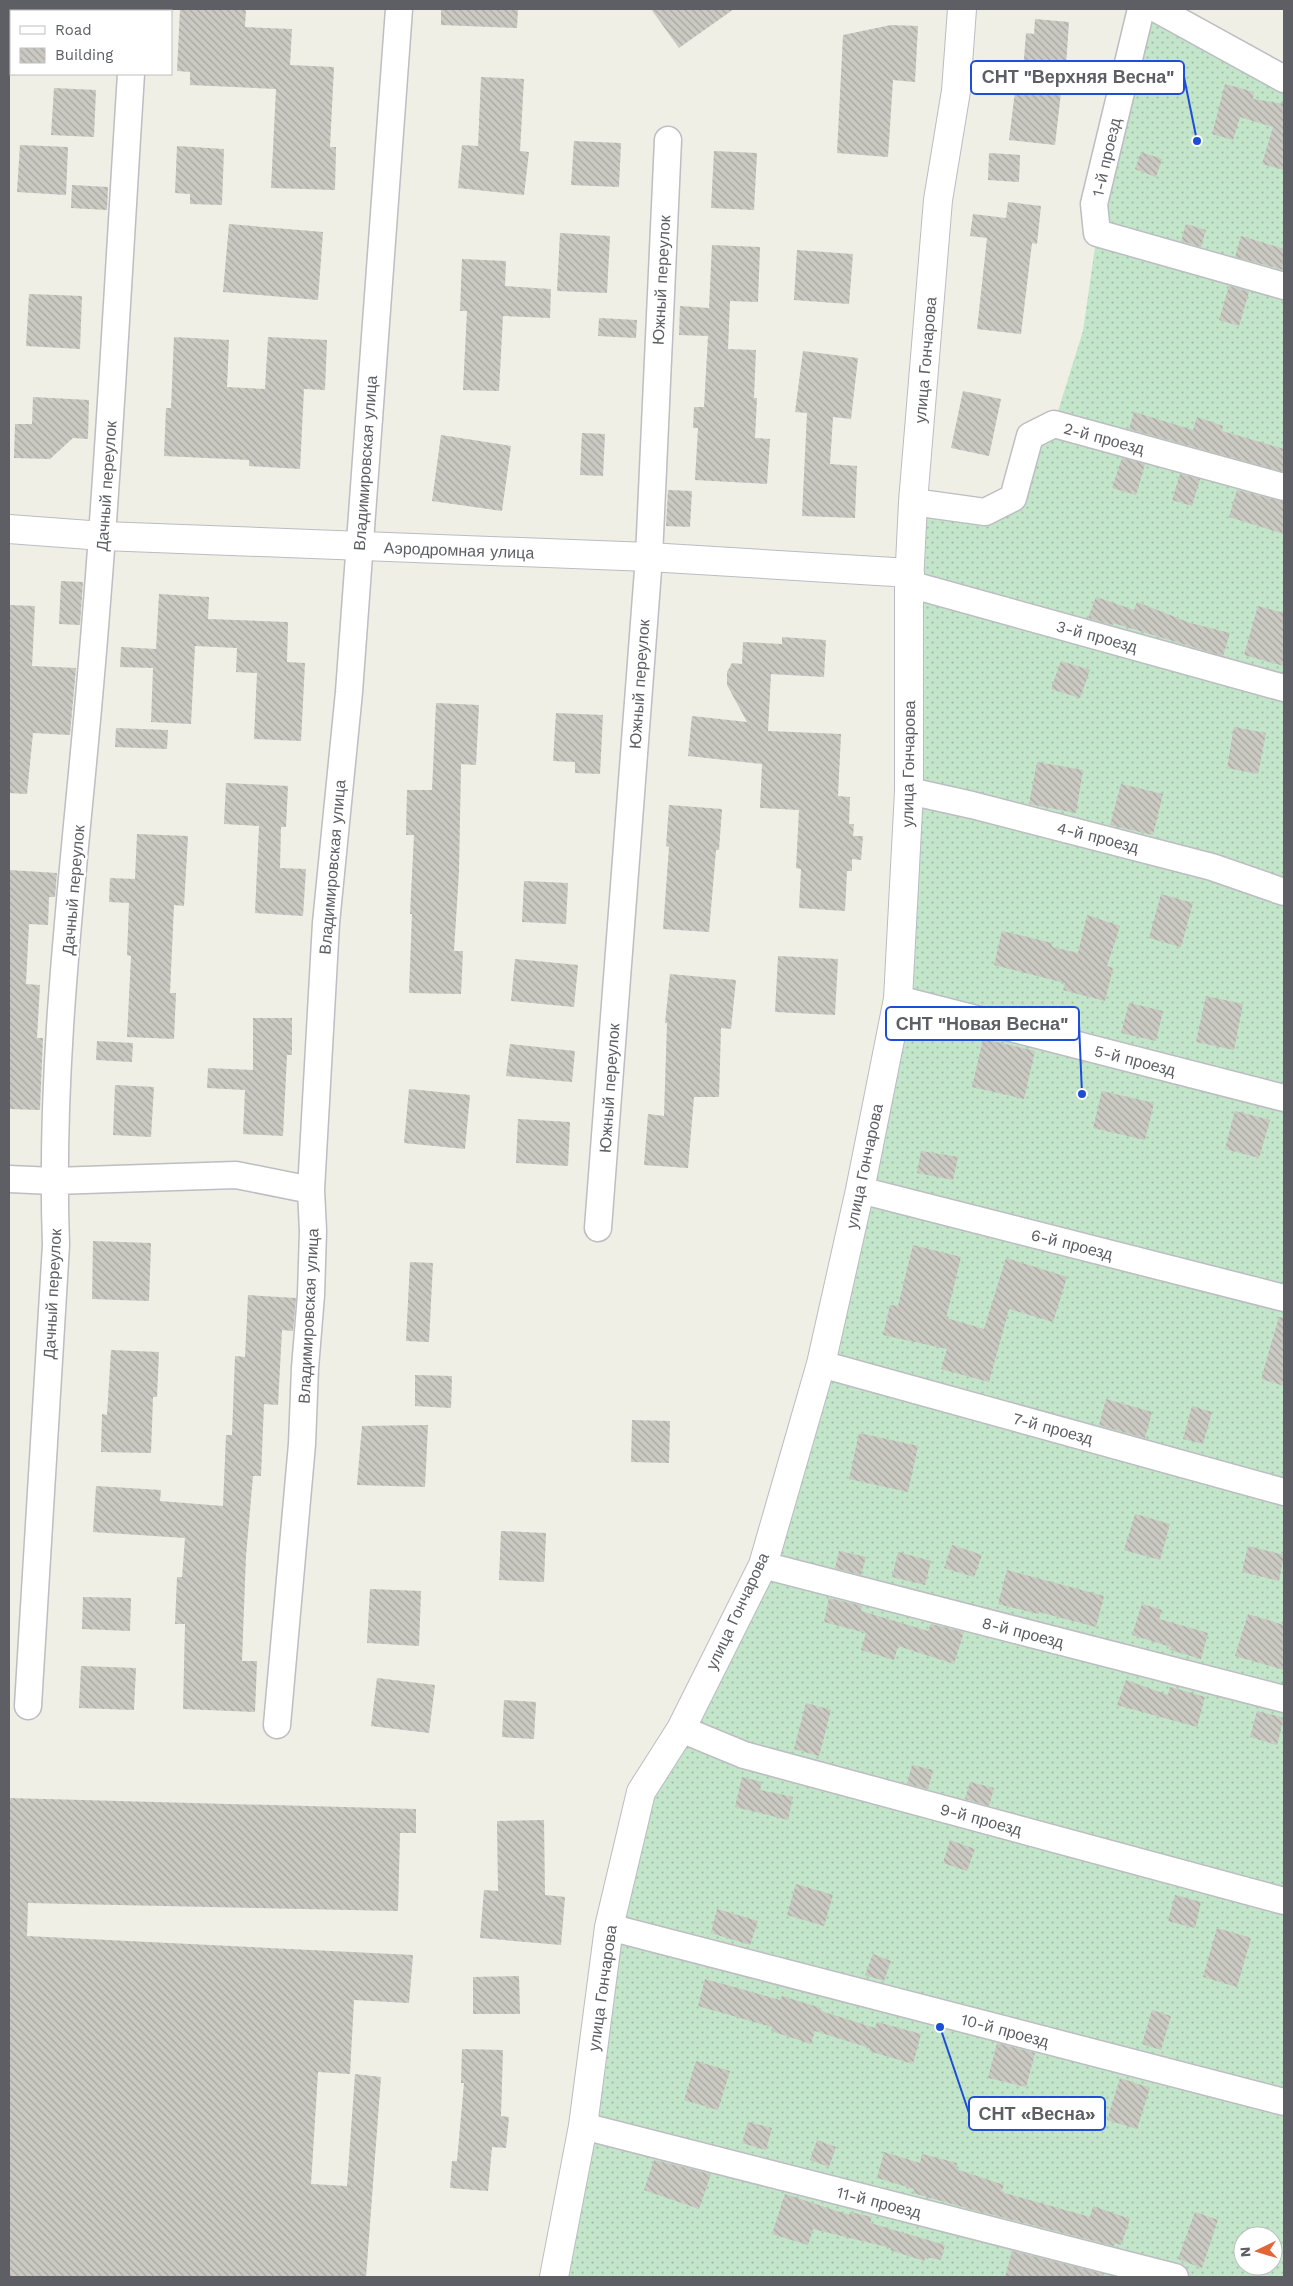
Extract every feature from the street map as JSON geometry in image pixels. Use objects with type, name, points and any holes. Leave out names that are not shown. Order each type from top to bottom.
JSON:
[{"type":"street","name":"Владимировская улица","points":[[277,1725],[302,1444],[304,1368],[311,1294],[313,1231],[311,1190],[326,923],[349,692],[399,9]]},
{"type":"street","name":"улица Гончарова","points":[[554,2277],[584,2126],[609,1927],[641,1792],[681,1729],[762,1564],[822,1364],[860,1190],[898,999],[909,791],[910,578],[913,502],[938,200],[956,91],[962,9]]},
{"type":"street","name":"1-й проезд","points":[[1141,9],[1094,204],[1096,233],[1284,286]]},
{"type":"street","points":[[1157,9],[1284,79]]},
{"type":"street","name":"Дачный переулок","points":[[28,1706],[56,1245],[54,1181],[58,1065],[103,536],[130,75]]},
{"type":"street","name":"Южный переулок","points":[[598,1228],[649,557],[668,140]]},
{"type":"street","name":"2-й проезд","points":[[913,502],[985,512],[1013,498],[1030,436],[1054,424],[1284,487]]},
{"type":"street","name":"Аэродромная улица","points":[[9,529],[103,536],[649,557],[910,578]]},
{"type":"street","name":"3-й проезд","points":[[910,578],[1284,688]]},
{"type":"street","name":"4-й проезд","points":[[909,791],[972,805],[1212,867],[1284,892]]},
{"type":"street","name":"5-й проезд","points":[[898,999],[1284,1098]]},
{"type":"street","points":[[9,1179],[54,1181],[236,1175],[311,1190]]},
{"type":"street","name":"6-й проезд","points":[[860,1190],[1284,1298]]},
{"type":"street","name":"7-й проезд","points":[[822,1364],[1284,1492]]},
{"type":"street","name":"8-й проезд","points":[[762,1564],[1284,1699]]},
{"type":"street","name":"9-й проезд","points":[[681,1729],[744,1755],[1284,1901]]},
{"type":"street","name":"10-й проезд","points":[[609,1927],[1284,2102]]},
{"type":"street","name":"11-й проезд","points":[[584,2126],[1175,2277]]},
{"type":"green space","points":[[1141,9],[1284,79],[1284,2277],[554,2277],[641,1792],[763,1565],[898,999],[913,502],[1013,498],[1030,436],[1054,424],[1083,331],[1097,233]]},
{"type":"building","points":[[180,9],[246,9],[245,27],[292,29],[290,65],[334,67],[330,147],[336,147],[335,190],[271,188],[276,89],[190,85],[190,72],[177,71]]},
{"type":"building","points":[[441,9],[518,9],[517,28],[441,25]]},
{"type":"building","points":[[651,9],[734,9],[679,48]]},
{"type":"building","points":[[1035,19],[1069,22],[1066,66],[1064,66],[1055,145],[1009,140],[1016,83],[1022,84],[1026,33],[1034,34]]},
{"type":"building","points":[[891,25],[918,26],[915,82],[893,80],[888,157],[837,153],[843,35]]},
{"type":"building","points":[[481,77],[524,79],[520,151],[529,152],[524,195],[458,188],[462,145],[478,146]]},
{"type":"building","points":[[1225,84],[1254,92],[1253,99],[1284,104],[1284,170],[1262,164],[1273,127],[1240,117],[1233,140],[1212,134]]},
{"type":"building","points":[[54,88],[96,90],[94,137],[51,135]]},
{"type":"building","points":[[574,141],[621,143],[619,187],[571,185]]},
{"type":"building","points":[[20,145],[68,147],[66,195],[17,192]]},
{"type":"building","points":[[177,146],[224,149],[222,205],[190,204],[190,194],[175,193]]},
{"type":"building","points":[[714,151],[757,153],[754,210],[711,208]]},
{"type":"building","points":[[1141,152],[1162,159],[1156,177],[1135,169]]},
{"type":"building","points":[[989,153],[1020,155],[1019,182],[988,180]]},
{"type":"building","points":[[72,185],[108,187],[107,210],[71,208]]},
{"type":"building","points":[[1008,202],[1041,206],[1037,244],[1032,243],[1021,334],[977,329],[987,238],[970,236],[973,214],[1006,218]]},
{"type":"building","points":[[229,224],[323,232],[318,300],[223,292]]},
{"type":"building","points":[[1186,224],[1206,230],[1201,247],[1181,241]]},
{"type":"building","points":[[560,233],[610,236],[607,293],[557,291]]},
{"type":"building","points":[[1241,236],[1284,249],[1284,270],[1235,257]]},
{"type":"building","points":[[712,245],[760,247],[758,302],[730,301],[728,349],[756,350],[754,398],[757,398],[755,438],[770,439],[767,484],[695,480],[698,428],[693,428],[694,407],[704,407],[708,336],[679,335],[680,306],[709,308]]},
{"type":"building","points":[[797,250],[853,254],[849,304],[794,300]]},
{"type":"building","points":[[462,259],[506,261],[505,286],[551,289],[550,318],[503,316],[499,391],[463,390],[467,311],[460,311]]},
{"type":"building","points":[[1229,286],[1249,292],[1239,326],[1219,320]]},
{"type":"building","points":[[29,294],[82,296],[80,349],[26,346]]},
{"type":"building","points":[[599,318],[637,320],[636,338],[598,336]]},
{"type":"building","points":[[174,337],[229,340],[227,387],[265,389],[268,337],[327,340],[325,390],[304,389],[300,469],[249,466],[249,460],[164,456],[166,408],[171,408]]},
{"type":"building","points":[[803,351],[858,358],[851,419],[833,417],[830,464],[857,466],[855,518],[802,516],[807,413],[795,412]]},
{"type":"building","points":[[963,391],[1001,399],[989,456],[951,448]]},
{"type":"building","points":[[33,397],[89,400],[88,439],[73,438],[50,459],[14,458],[15,424],[32,424]]},
{"type":"building","points":[[1134,412],[1193,430],[1197,417],[1223,426],[1222,431],[1284,449],[1284,472],[1129,429]]},
{"type":"building","points":[[582,433],[605,434],[603,476],[580,475]]},
{"type":"building","points":[[441,435],[511,446],[502,511],[432,501]]},
{"type":"building","points":[[1122,458],[1145,464],[1136,495],[1112,488]]},
{"type":"building","points":[[1180,474],[1200,479],[1192,506],[1172,500]]},
{"type":"building","points":[[668,490],[692,491],[690,527],[666,526]]},
{"type":"building","points":[[1237,490],[1284,502],[1284,534],[1229,517]]},
{"type":"building","points":[[61,581],[83,582],[80,625],[59,624]]},
{"type":"building","points":[[159,594],[209,597],[208,619],[288,622],[287,662],[305,663],[301,741],[254,739],[257,673],[236,672],[237,648],[195,646],[191,724],[151,722],[153,668],[120,667],[121,647],[156,649]]},
{"type":"building","points":[[1096,597],[1134,610],[1137,602],[1190,623],[1230,633],[1223,656],[1113,623],[1113,625],[1088,618]]},
{"type":"building","points":[[9,605],[35,606],[32,666],[76,668],[70,735],[33,733],[27,794],[9,793]]},
{"type":"building","points":[[1258,606],[1284,613],[1284,666],[1244,655]]},
{"type":"building","points":[[782,637],[826,640],[824,677],[771,674],[768,731],[841,734],[838,796],[850,797],[849,824],[854,824],[853,836],[863,836],[861,860],[852,859],[852,871],[847,871],[845,911],[799,908],[801,869],[796,868],[799,810],[760,808],[762,764],[688,756],[692,716],[747,722],[727,685],[727,672],[732,663],[742,664],[743,642],[782,644]]},
{"type":"building","points":[[1061,661],[1090,670],[1080,698],[1051,689]]},
{"type":"building","points":[[436,703],[479,705],[476,765],[461,764],[459,871],[454,951],[463,951],[461,994],[409,993],[414,835],[406,835],[407,790],[432,790]]},
{"type":"building","points":[[556,713],[603,715],[600,774],[575,773],[575,762],[553,761]]},
{"type":"building","points":[[1234,727],[1266,733],[1258,774],[1227,768]]},
{"type":"building","points":[[116,728],[168,730],[167,749],[115,747]]},
{"type":"building","points":[[1037,762],[1083,770],[1076,813],[1029,804]]},
{"type":"building","points":[[226,783],[288,786],[286,827],[281,827],[280,868],[306,869],[303,916],[255,913],[259,826],[224,824]]},
{"type":"building","points":[[1121,784],[1163,794],[1153,835],[1110,825]]},
{"type":"building","points":[[669,805],[722,809],[719,850],[716,850],[709,932],[663,929],[669,847],[666,846]]},
{"type":"building","points":[[137,834],[188,836],[184,906],[174,905],[170,993],[176,993],[174,1039],[127,1037],[131,956],[127,955],[129,903],[109,902],[110,878],[135,879]]},
{"type":"building","points":[[9,870],[57,873],[55,897],[49,897],[48,925],[29,924],[26,984],[40,985],[37,1038],[43,1038],[40,1110],[9,1109]]},
{"type":"building","points":[[524,881],[568,883],[566,924],[522,922]]},
{"type":"building","points":[[1161,894],[1193,903],[1181,947],[1149,938]]},
{"type":"building","points":[[1087,915],[1120,926],[1107,966],[1113,968],[1105,1001],[1063,990],[1065,983],[994,965],[1002,931],[1052,943],[1052,947],[1078,953]]},
{"type":"building","points":[[778,956],[838,959],[835,1015],[775,1012]]},
{"type":"building","points":[[515,959],[578,965],[574,1007],[511,1001]]},
{"type":"building","points":[[670,974],[736,980],[731,1029],[721,1028],[719,1097],[694,1097],[688,1168],[644,1165],[648,1114],[664,1116],[667,1023],[665,1023]]},
{"type":"building","points":[[1206,996],[1243,1004],[1234,1050],[1196,1042]]},
{"type":"building","points":[[1129,1003],[1163,1011],[1156,1041],[1121,1033]]},
{"type":"building","points":[[253,1018],[292,1018],[292,1055],[287,1055],[283,1136],[243,1134],[245,1090],[207,1088],[208,1068],[253,1070]]},
{"type":"building","points":[[983,1039],[1035,1051],[1024,1099],[972,1087]]},
{"type":"building","points":[[97,1041],[133,1043],[132,1062],[96,1060]]},
{"type":"building","points":[[510,1044],[575,1051],[572,1082],[506,1076]]},
{"type":"building","points":[[115,1085],[154,1087],[151,1137],[113,1135]]},
{"type":"building","points":[[409,1089],[470,1095],[465,1149],[404,1143]]},
{"type":"building","points":[[1102,1091],[1154,1103],[1145,1140],[1093,1128]]},
{"type":"building","points":[[1235,1111],[1270,1120],[1259,1158],[1225,1149]]},
{"type":"building","points":[[518,1119],[570,1122],[568,1166],[516,1163]]},
{"type":"building","points":[[921,1151],[958,1157],[953,1180],[917,1173]]},
{"type":"building","points":[[93,1241],[151,1243],[149,1301],[92,1299]]},
{"type":"building","points":[[913,1245],[961,1257],[946,1318],[984,1329],[1006,1258],[1067,1277],[1053,1322],[1009,1309],[989,1382],[941,1369],[947,1349],[883,1335],[890,1305],[898,1306]]},
{"type":"building","points":[[410,1262],[433,1263],[429,1342],[406,1341]]},
{"type":"building","points":[[248,1295],[296,1298],[293,1331],[282,1330],[278,1405],[264,1404],[261,1476],[253,1476],[246,1556],[242,1661],[257,1661],[255,1712],[183,1709],[185,1624],[175,1624],[177,1577],[182,1577],[185,1538],[93,1532],[96,1486],[161,1490],[160,1501],[223,1506],[226,1435],[232,1435],[235,1356],[245,1357]]},
{"type":"building","points":[[1279,1317],[1284,1318],[1284,1386],[1261,1379]]},
{"type":"building","points":[[111,1350],[159,1352],[157,1397],[153,1397],[151,1453],[101,1452],[102,1414],[107,1415]]},
{"type":"building","points":[[415,1375],[452,1376],[451,1408],[415,1406]]},
{"type":"building","points":[[1106,1399],[1152,1412],[1145,1438],[1099,1425]]},
{"type":"building","points":[[1192,1406],[1212,1412],[1203,1444],[1183,1439]]},
{"type":"building","points":[[632,1420],[670,1421],[669,1463],[631,1462]]},
{"type":"building","points":[[428,1425],[425,1487],[357,1485],[362,1426]]},
{"type":"building","points":[[859,1433],[918,1446],[908,1492],[849,1479]]},
{"type":"building","points":[[1135,1514],[1170,1524],[1160,1560],[1124,1550]]},
{"type":"building","points":[[501,1531],[546,1533],[544,1582],[499,1580]]},
{"type":"building","points":[[952,1545],[982,1555],[974,1577],[944,1568]]},
{"type":"building","points":[[1248,1546],[1284,1555],[1279,1581],[1242,1572]]},
{"type":"building","points":[[839,1551],[866,1557],[861,1575],[835,1568]]},
{"type":"building","points":[[898,1552],[931,1561],[925,1585],[892,1577]]},
{"type":"building","points":[[1007,1570],[1104,1596],[1096,1627],[1039,1612],[1039,1614],[998,1604]]},
{"type":"building","points":[[370,1589],[421,1591],[419,1646],[367,1643]]},
{"type":"building","points":[[83,1597],[131,1598],[130,1631],[82,1629]]},
{"type":"building","points":[[829,1598],[862,1606],[861,1611],[928,1631],[931,1624],[964,1632],[954,1664],[898,1646],[894,1660],[861,1650],[866,1633],[824,1622]]},
{"type":"building","points":[[1142,1604],[1162,1610],[1159,1619],[1208,1633],[1201,1659],[1170,1650],[1171,1647],[1132,1635]]},
{"type":"building","points":[[1248,1614],[1284,1625],[1284,1670],[1235,1656]]},
{"type":"building","points":[[81,1666],[136,1668],[134,1710],[79,1708]]},
{"type":"building","points":[[377,1678],[435,1685],[429,1733],[371,1726]]},
{"type":"building","points":[[1126,1680],[1168,1695],[1170,1687],[1205,1697],[1197,1727],[1117,1705]]},
{"type":"building","points":[[504,1700],[536,1702],[534,1739],[502,1737]]},
{"type":"building","points":[[806,1703],[831,1710],[819,1756],[794,1749]]},
{"type":"building","points":[[1257,1711],[1284,1718],[1277,1745],[1250,1737]]},
{"type":"building","points":[[912,1765],[933,1770],[928,1789],[907,1784]]},
{"type":"building","points":[[742,1777],[762,1782],[760,1790],[793,1797],[788,1820],[735,1807]]},
{"type":"building","points":[[970,1782],[994,1788],[989,1806],[965,1799]]},
{"type":"building","points":[[9,1798],[416,1809],[416,1833],[400,1833],[398,1911],[28,1903],[27,1936],[413,1955],[409,2003],[354,2000],[350,2074],[318,2072],[311,2184],[347,2186],[355,2074],[381,2077],[366,2277],[9,2277]]},
{"type":"building","points":[[544,1820],[545,1895],[565,1897],[561,1945],[480,1938],[484,1890],[498,1891],[497,1821]]},
{"type":"building","points":[[950,1840],[975,1849],[967,1871],[943,1863]]},
{"type":"building","points":[[796,1884],[833,1895],[824,1926],[787,1915]]},
{"type":"building","points":[[1175,1895],[1201,1902],[1195,1928],[1168,1921]]},
{"type":"building","points":[[717,1909],[758,1921],[750,1945],[711,1933]]},
{"type":"building","points":[[1217,1928],[1251,1938],[1237,1987],[1203,1977]]},
{"type":"building","points":[[873,1954],[891,1961],[884,1981],[865,1975]]},
{"type":"building","points":[[519,1976],[520,2014],[473,2014],[473,1977]]},
{"type":"building","points":[[705,1979],[780,2000],[782,1996],[875,2028],[877,2022],[921,2034],[913,2064],[869,2051],[870,2048],[815,2031],[811,2044],[771,2031],[772,2027],[698,2006]]},
{"type":"building","points":[[1152,2010],[1171,2016],[1161,2050],[1142,2044]]},
{"type":"building","points":[[997,2043],[1035,2053],[1026,2087],[988,2078]]},
{"type":"building","points":[[462,2049],[503,2050],[501,2116],[509,2117],[506,2148],[492,2147],[488,2191],[450,2188],[452,2161],[457,2161],[464,2083],[461,2083]]},
{"type":"building","points":[[696,2061],[730,2071],[718,2110],[684,2100]]},
{"type":"building","points":[[1120,2078],[1150,2088],[1137,2129],[1107,2120]]},
{"type":"building","points":[[748,2122],[772,2128],[766,2150],[742,2143]]},
{"type":"building","points":[[817,2140],[836,2147],[829,2167],[810,2160]]},
{"type":"building","points":[[884,2152],[920,2163],[922,2154],[957,2163],[956,2169],[1004,2185],[1001,2192],[1090,2217],[1093,2206],[1130,2219],[1121,2245],[1115,2243],[1114,2246],[970,2209],[913,2193],[914,2189],[877,2178]]},
{"type":"building","points":[[654,2160],[711,2174],[699,2209],[644,2190]]},
{"type":"building","points":[[785,2194],[849,2215],[850,2212],[872,2217],[870,2223],[945,2245],[941,2260],[926,2257],[924,2261],[890,2250],[891,2248],[813,2229],[808,2245],[772,2234]]},
{"type":"building","points":[[1195,2212],[1218,2220],[1202,2268],[1178,2259]]},
{"type":"building","points":[[1012,2251],[1104,2274],[1103,2277],[1005,2277]]},
{"type":"place","name":"СНТ \"Верхняя Весна\"","points":[[1197,141]]},
{"type":"place","name":"СНТ \"Новая Весна\"","points":[[1082,1094]]},
{"type":"place","name":"СНТ «Весна»","points":[[940,2027]]}]
